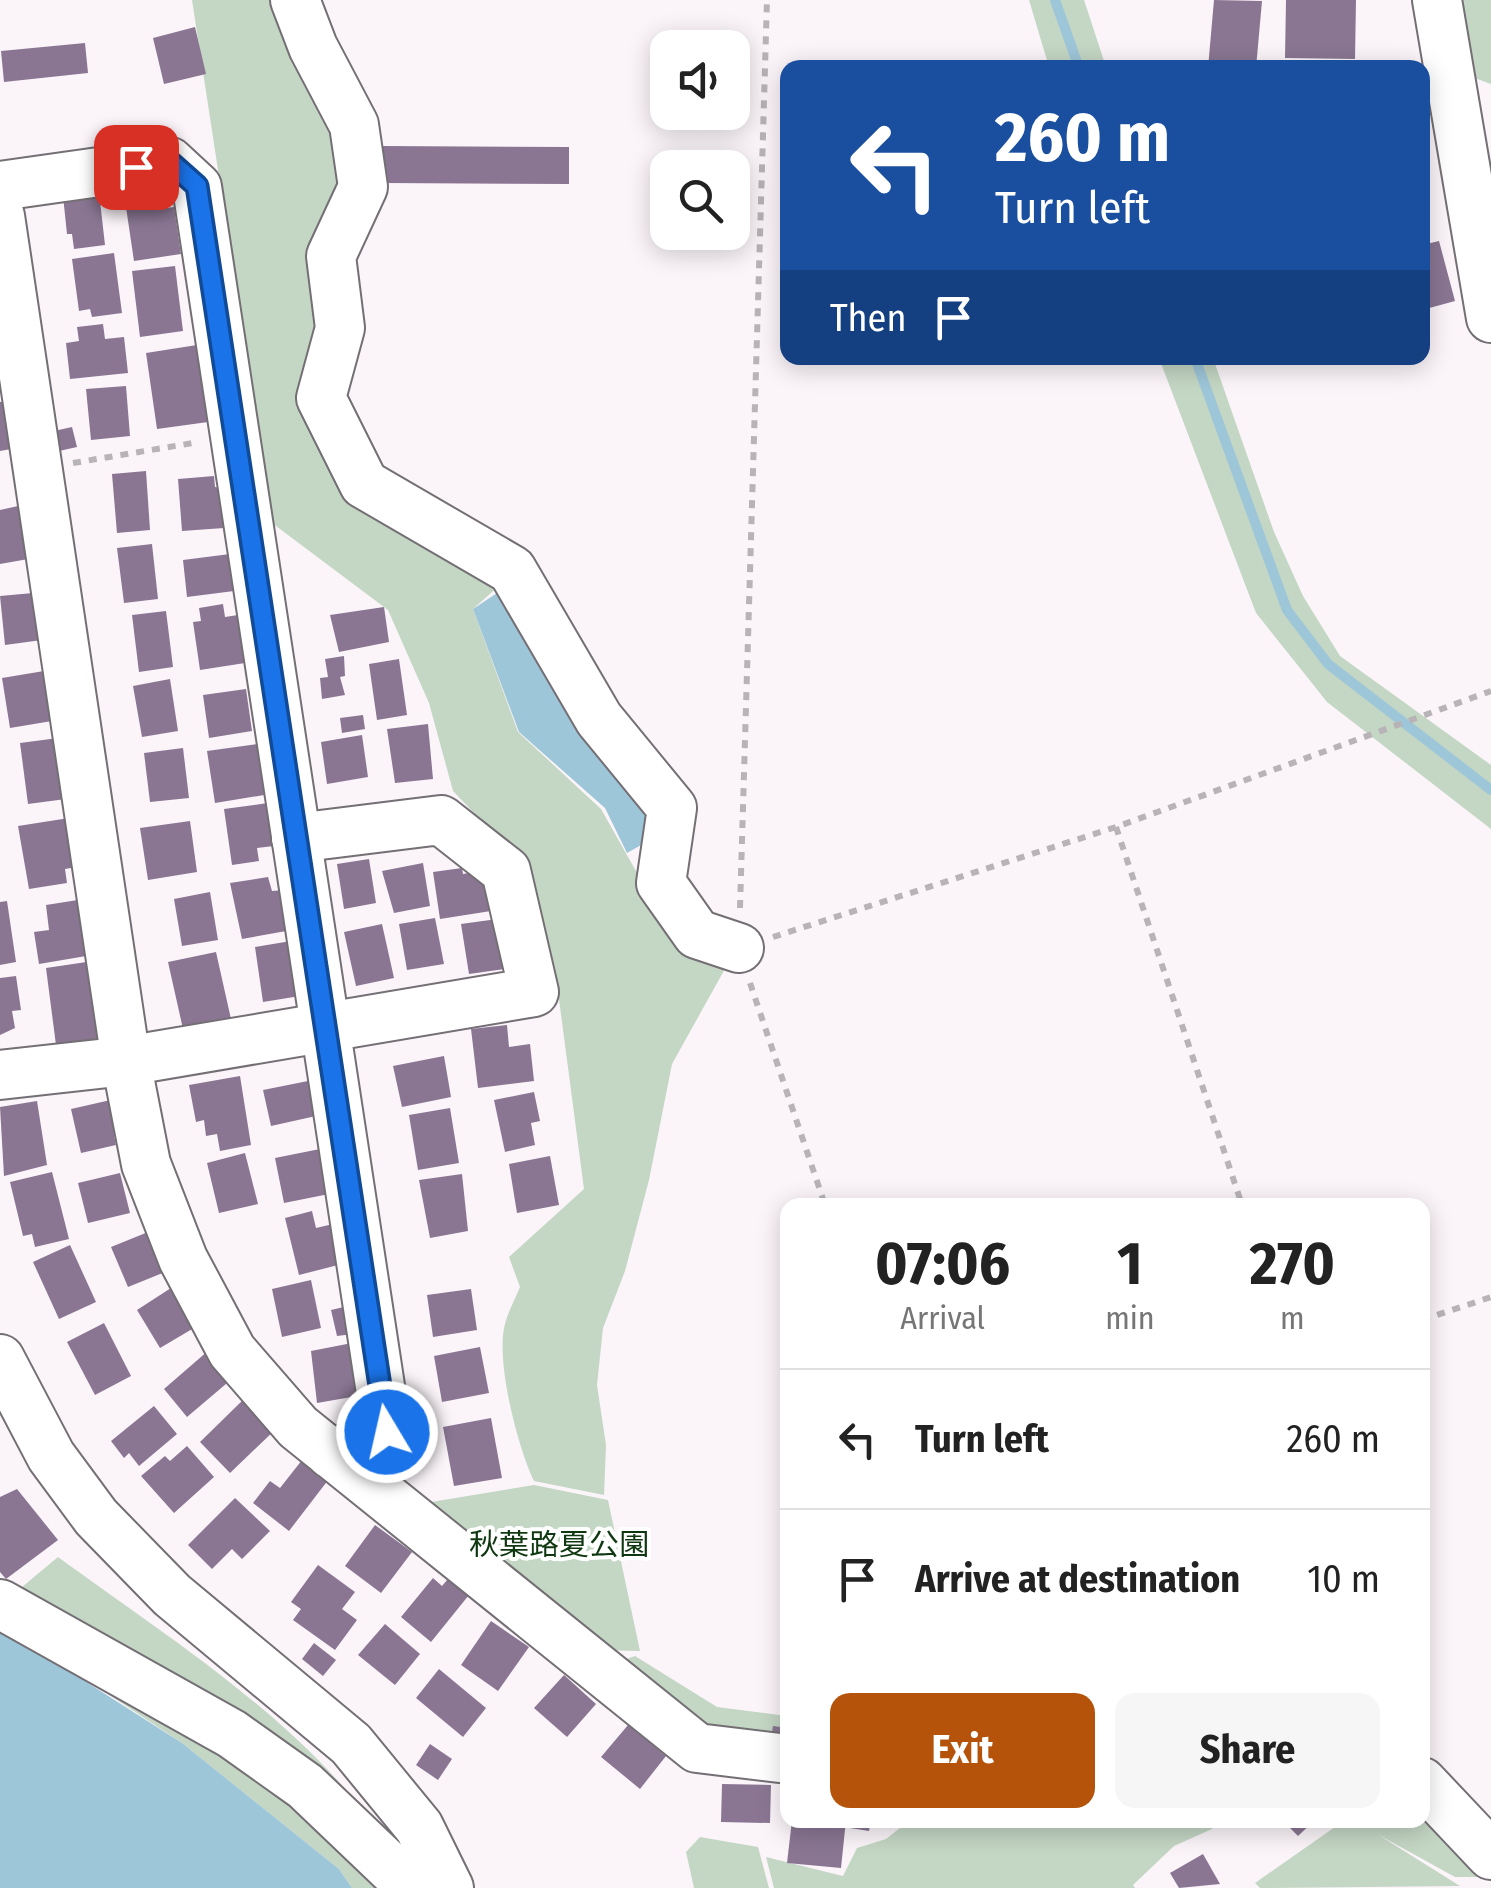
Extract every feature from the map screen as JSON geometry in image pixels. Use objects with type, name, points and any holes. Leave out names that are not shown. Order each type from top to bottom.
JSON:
[{"type":"street","points":[[296,0],[312,47],[354,124],[364,187],[331,256],[340,328],[320,398],[364,484],[512,570],[599,718],[672,808],[661,883],[698,934],[738,948]]},
{"type":"street","points":[[1437,0],[1472,107],[1491,318]]},
{"type":"street","points":[[0,186],[170,162],[197,186],[387,1432],[331,1454]]},
{"type":"street","points":[[0,216],[126,1061],[146,1164],[182,1259],[232,1352],[298,1428],[697,1748],[780,1758]]},
{"type":"street","points":[[0,1075],[126,1061],[534,992],[506,871],[441,820],[296,838]]},
{"type":"street","points":[[7,1389],[96,1517],[172,1595],[351,1744],[419,1826],[449,1888]]},
{"type":"street","points":[[0,1604],[232,1734],[304,1786],[412,1888]]},
{"type":"street","points":[[1430,1790],[1491,1855]]},
{"type":"path","points":[[767,0],[738,948],[823,1198]]},
{"type":"path","points":[[38,469],[235,436]]},
{"type":"path","points":[[738,948],[1116,826],[1491,691]]},
{"type":"path","points":[[1116,826],[1240,1198]]},
{"type":"path","points":[[1430,1317],[1491,1297]]},
{"type":"green space","points":[[192,0],[281,0],[363,187],[321,398],[369,487],[500,585],[473,609],[518,732],[601,809],[680,949],[726,967],[672,1064],[649,1180],[625,1271],[603,1328],[597,1385],[606,1445],[604,1495],[534,1481],[515,1426],[503,1359],[505,1324],[520,1287],[509,1257],[584,1189],[557,984],[541,912],[528,878],[506,847],[453,791],[429,703],[388,610],[272,523]]},
{"type":"green space","points":[[1029,0],[1084,0],[1104,60],[1047,60]]},
{"type":"green space","points":[[1451,0],[1491,0],[1491,84],[1461,73]]},
{"type":"green space","points":[[1162,365],[1215,365],[1274,532],[1303,596],[1340,656],[1491,765],[1491,829],[1327,702],[1256,613]]},
{"type":"green space","name":"秋葉路夏公園","points":[[534,1485],[608,1500],[640,1651],[595,1650],[431,1502]]},
{"type":"green space","points":[[58,1557],[205,1663],[304,1746],[347,1791],[382,1838],[408,1888],[352,1888],[339,1869],[182,1743],[87,1680],[4,1602]]},
{"type":"green space","points":[[635,1656],[717,1707],[780,1715],[780,1751],[703,1741],[609,1665]]},
{"type":"green space","points":[[1430,1813],[1483,1877],[1455,1877],[1377,1834],[1460,1886],[1260,1888],[1255,1883],[1334,1828],[1430,1828]]},
{"type":"green space","points":[[900,1828],[1213,1828],[1174,1846],[1133,1885],[1135,1888],[774,1888],[766,1857],[843,1876],[857,1848],[886,1839]]},
{"type":"green space","points":[[700,1837],[758,1847],[769,1888],[694,1888],[686,1852]]},
{"type":"water","points":[[500,591],[638,784],[650,840],[627,853],[605,808],[519,732],[473,609]]},
{"type":"water","points":[[0,1627],[182,1743],[339,1869],[352,1888],[0,1888]]},
{"type":"building","points":[[1214,0],[1262,1],[1257,60],[1209,60]]},
{"type":"building","points":[[1286,0],[1356,0],[1355,59],[1285,58]]},
{"type":"building","points":[[195,27],[206,74],[164,84],[153,38]]},
{"type":"building","points":[[85,43],[88,73],[4,82],[1,51]]},
{"type":"building","points":[[383,146],[569,147],[569,184],[382,183]]},
{"type":"building","points":[[156,182],[159,209],[174,207],[181,254],[134,261],[123,187]]},
{"type":"building","points":[[99,192],[105,245],[74,249],[72,234],[67,234],[63,196]]},
{"type":"building","points":[[1439,241],[1455,301],[1430,308],[1430,243]]},
{"type":"building","points":[[114,253],[122,313],[92,317],[90,309],[79,311],[72,259]]},
{"type":"building","points":[[175,266],[183,331],[140,337],[132,271]]},
{"type":"building","points":[[103,324],[105,339],[124,337],[128,373],[70,379],[66,343],[79,341],[77,327]]},
{"type":"building","points":[[197,345],[208,422],[157,429],[146,353]]},
{"type":"building","points":[[126,386],[130,436],[91,440],[86,389]]},
{"type":"building","points":[[12,400],[17,448],[0,451],[0,402]]},
{"type":"building","points":[[72,427],[77,447],[59,451],[54,431]]},
{"type":"building","points":[[146,471],[150,530],[117,533],[112,474]]},
{"type":"building","points":[[214,476],[215,487],[221,488],[224,528],[182,531],[178,479]]},
{"type":"building","points":[[27,504],[34,558],[0,564],[0,510]]},
{"type":"building","points":[[152,544],[158,599],[124,603],[117,548]]},
{"type":"building","points":[[230,554],[234,591],[187,597],[183,560]]},
{"type":"building","points":[[33,593],[42,640],[5,645],[0,596]]},
{"type":"building","points":[[223,604],[225,617],[238,615],[245,663],[200,670],[193,622],[201,621],[199,608]]},
{"type":"building","points":[[384,607],[389,642],[339,652],[330,615]]},
{"type":"building","points":[[166,611],[173,667],[139,672],[132,615]]},
{"type":"building","points":[[344,656],[345,676],[340,677],[345,695],[322,699],[320,678],[328,677],[325,659]]},
{"type":"building","points":[[399,659],[407,715],[377,720],[369,664]]},
{"type":"building","points":[[44,671],[52,721],[10,728],[2,678]]},
{"type":"building","points":[[170,679],[178,731],[142,737],[133,686]]},
{"type":"building","points":[[246,689],[252,731],[209,738],[203,695]]},
{"type":"building","points":[[363,715],[365,729],[342,733],[340,718]]},
{"type":"building","points":[[428,724],[433,779],[395,783],[387,729]]},
{"type":"building","points":[[362,735],[368,777],[327,784],[321,742]]},
{"type":"building","points":[[58,738],[66,799],[28,804],[20,743]]},
{"type":"building","points":[[257,744],[264,795],[215,803],[207,751]]},
{"type":"building","points":[[183,748],[189,798],[150,802],[144,753]]},
{"type":"building","points":[[268,803],[274,846],[257,848],[259,861],[232,865],[224,809]]},
{"type":"building","points":[[69,818],[77,867],[65,869],[67,883],[29,889],[18,826]]},
{"type":"building","points":[[190,821],[197,872],[148,880],[140,828]]},
{"type":"building","points":[[369,859],[376,903],[344,909],[337,864]]},
{"type":"building","points":[[423,863],[430,906],[394,913],[382,871]]},
{"type":"building","points":[[462,868],[463,874],[485,870],[491,911],[440,919],[433,872]]},
{"type":"building","points":[[268,877],[272,891],[284,890],[292,930],[242,939],[230,883]]},
{"type":"building","points":[[210,892],[218,940],[182,946],[174,899]]},
{"type":"building","points":[[84,899],[92,955],[39,964],[34,932],[49,930],[46,905]]},
{"type":"building","points":[[7,901],[16,962],[0,965],[0,902]]},
{"type":"building","points":[[511,917],[518,967],[469,974],[461,924]]},
{"type":"building","points":[[435,918],[444,964],[407,970],[399,924]]},
{"type":"building","points":[[382,924],[394,978],[356,986],[344,932]]},
{"type":"building","points":[[291,941],[300,996],[263,1002],[255,947]]},
{"type":"building","points":[[216,952],[231,1019],[183,1029],[168,962]]},
{"type":"building","points":[[100,960],[99,1039],[56,1045],[46,968]]},
{"type":"building","points":[[16,976],[21,1010],[12,1011],[15,1028],[0,1035],[0,978]]},
{"type":"building","points":[[507,1025],[509,1047],[530,1044],[534,1081],[478,1088],[471,1029]]},
{"type":"building","points":[[444,1056],[451,1097],[402,1107],[393,1066]]},
{"type":"building","points":[[240,1076],[251,1145],[220,1151],[217,1134],[206,1136],[204,1120],[196,1122],[189,1085]]},
{"type":"building","points":[[318,1079],[325,1114],[271,1126],[263,1090]]},
{"type":"building","points":[[534,1092],[540,1121],[531,1123],[535,1145],[505,1152],[494,1100]]},
{"type":"building","points":[[115,1099],[123,1133],[114,1135],[116,1145],[81,1153],[71,1109]]},
{"type":"building","points":[[37,1101],[47,1165],[4,1176],[0,1107]]},
{"type":"building","points":[[450,1108],[459,1163],[418,1170],[409,1115]]},
{"type":"building","points":[[325,1148],[334,1193],[284,1203],[275,1158]]},
{"type":"building","points":[[245,1153],[258,1204],[219,1213],[207,1163]]},
{"type":"building","points":[[550,1156],[559,1205],[517,1213],[509,1164]]},
{"type":"building","points":[[52,1172],[69,1239],[35,1247],[32,1234],[23,1236],[10,1182]]},
{"type":"building","points":[[120,1173],[130,1213],[88,1223],[78,1183]]},
{"type":"building","points":[[462,1174],[468,1231],[430,1238],[419,1180]]},
{"type":"building","points":[[312,1211],[316,1228],[333,1224],[342,1264],[299,1275],[285,1218]]},
{"type":"building","points":[[153,1230],[170,1270],[128,1287],[111,1247]]},
{"type":"building","points":[[70,1245],[96,1302],[59,1319],[33,1262]]},
{"type":"building","points":[[311,1280],[321,1328],[282,1337],[272,1289]]},
{"type":"building","points":[[174,1286],[199,1325],[160,1348],[137,1310]]},
{"type":"building","points":[[471,1289],[477,1330],[433,1337],[427,1295]]},
{"type":"building","points":[[348,1306],[353,1334],[337,1336],[331,1310]]},
{"type":"building","points":[[104,1323],[131,1376],[95,1395],[67,1342]]},
{"type":"building","points":[[352,1343],[363,1395],[317,1403],[311,1351]]},
{"type":"building","points":[[480,1347],[489,1393],[442,1402],[434,1356]]},
{"type":"building","points":[[209,1350],[233,1378],[187,1417],[164,1389]]},
{"type":"building","points":[[247,1396],[277,1428],[230,1473],[200,1442]]},
{"type":"building","points":[[154,1406],[177,1434],[139,1466],[129,1453],[124,1458],[111,1441]]},
{"type":"building","points":[[491,1418],[502,1478],[454,1486],[443,1427]]},
{"type":"building","points":[[187,1446],[214,1477],[174,1513],[141,1476],[165,1456],[170,1461]]},
{"type":"building","points":[[306,1455],[332,1475],[289,1531],[253,1503],[270,1481],[280,1488]]},
{"type":"building","points":[[17,1489],[58,1540],[6,1579],[0,1572],[0,1497]]},
{"type":"building","points":[[235,1498],[270,1531],[242,1559],[232,1549],[212,1569],[188,1545]]},
{"type":"building","points":[[375,1525],[412,1552],[381,1593],[345,1566]]},
{"type":"building","points":[[318,1565],[355,1592],[342,1609],[357,1620],[335,1650],[293,1620],[301,1609],[291,1602]]},
{"type":"building","points":[[453,1573],[473,1590],[431,1642],[401,1617],[433,1578],[442,1586]]},
{"type":"building","points":[[491,1621],[529,1647],[498,1691],[461,1665]]},
{"type":"building","points":[[385,1624],[420,1654],[395,1685],[358,1655]]},
{"type":"building","points":[[314,1643],[336,1660],[323,1676],[302,1659]]},
{"type":"building","points":[[439,1669],[486,1708],[463,1737],[416,1698]]},
{"type":"building","points":[[564,1675],[596,1704],[567,1737],[534,1708]]},
{"type":"building","points":[[628,1725],[666,1756],[640,1789],[601,1757]]},
{"type":"building","points":[[773,1726],[780,1727],[780,1747],[770,1745]]},
{"type":"building","points":[[430,1744],[452,1759],[438,1780],[416,1765]]},
{"type":"building","points":[[722,1784],[771,1785],[770,1823],[721,1822]]},
{"type":"building","points":[[791,1828],[845,1828],[841,1868],[787,1863]]},
{"type":"building","points":[[1290,1828],[1306,1828],[1298,1836]]},
{"type":"building","points":[[1203,1854],[1220,1884],[1179,1888],[1170,1873]]},
{"type":"waterway","points":[[1055,0],[1076,60]]},
{"type":"waterway","points":[[1198,365],[1287,610],[1328,664],[1491,790]]},
{"type":"route","points":[[136,167],[170,162],[197,186],[387,1432]]}]
